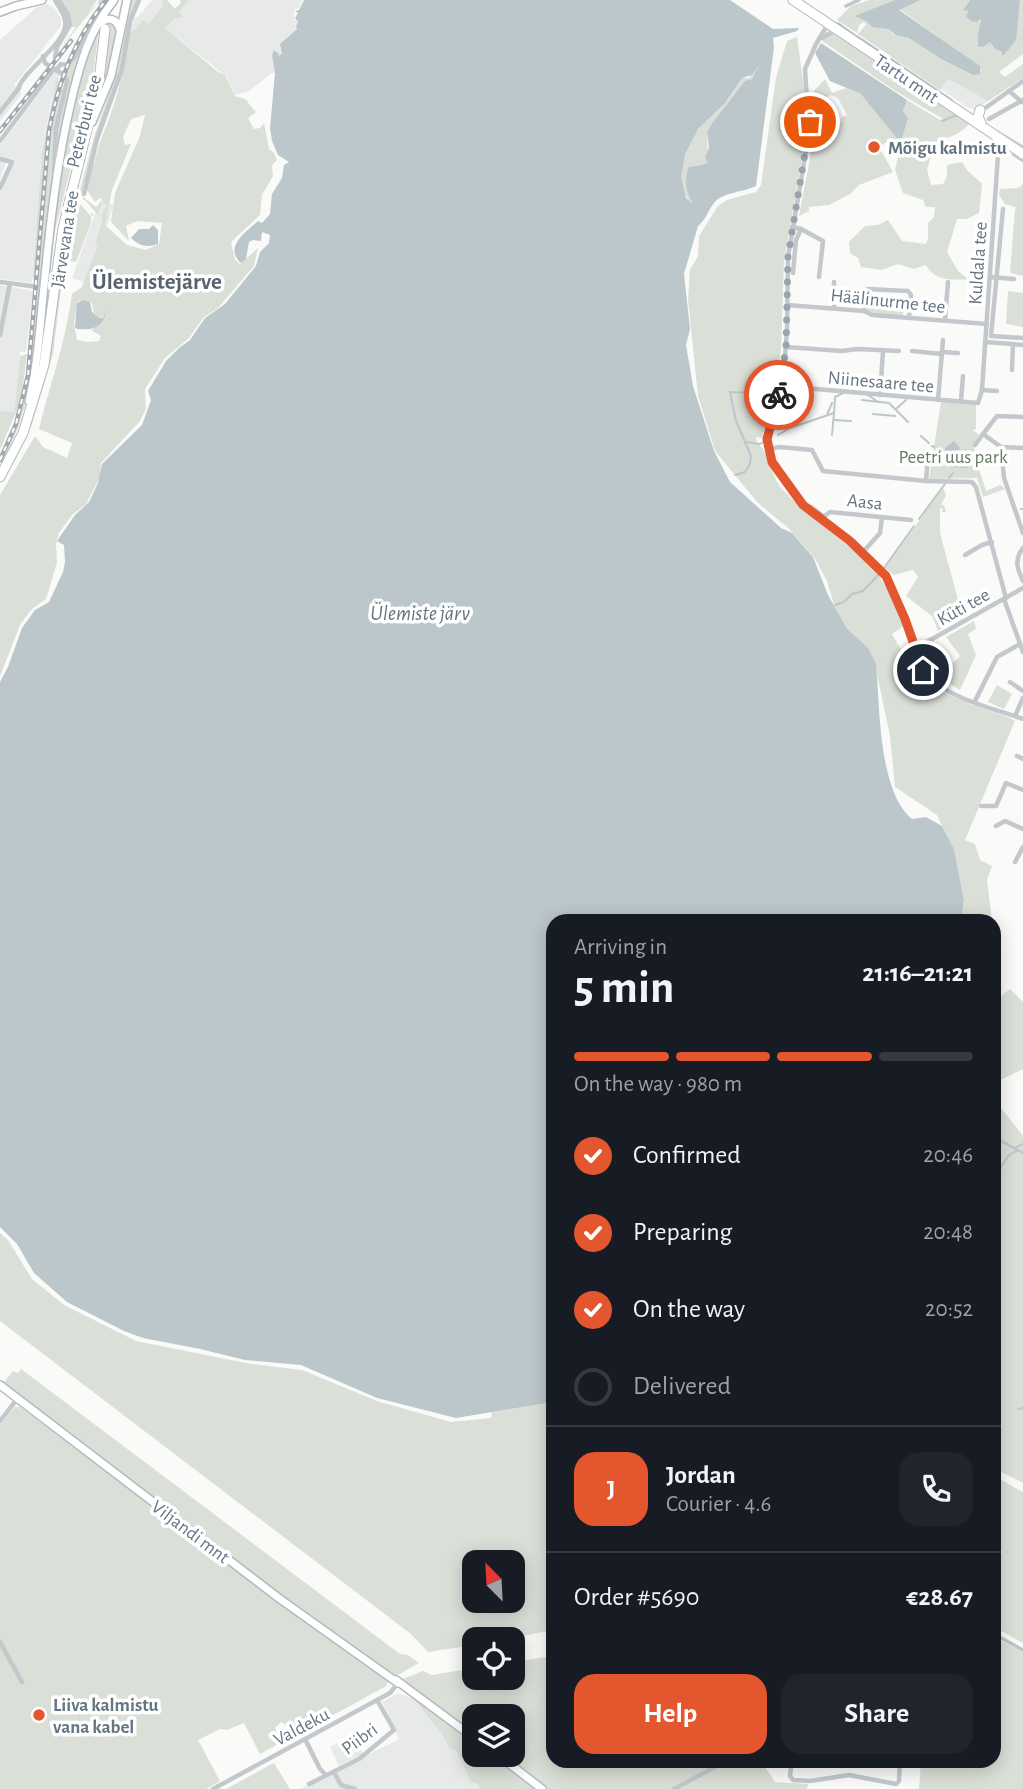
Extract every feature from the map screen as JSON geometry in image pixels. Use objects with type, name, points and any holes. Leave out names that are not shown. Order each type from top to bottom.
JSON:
[{"type":"highway","name":"Tartu mnt","points":[[793,0],[974,115],[999,138],[1021,152]]},
{"type":"highway","name":"Tartu mnt","points":[[800,0],[841,33],[974,115]]},
{"type":"highway","name":"Peterburi tee","points":[[81,155],[99,80],[100,29]]},
{"type":"highway","name":"Peterburi tee","points":[[43,292],[90,103],[100,29]]},
{"type":"highway","points":[[974,115],[1021,152]]},
{"type":"highway","name":"Järvevana tee","points":[[0,477],[23,433],[44,365],[59,251],[81,155]]},
{"type":"highway","name":"Järvevana tee","points":[[0,470],[14,445],[39,372],[43,292]]},
{"type":"main road","points":[[0,10],[22,0]]},
{"type":"main road","points":[[0,10],[42,0]]},
{"type":"main road","name":"Järvevana tee","points":[[81,155],[111,76],[120,31],[119,17],[110,10],[114,0]]},
{"type":"main road","name":"Järvevana tee","points":[[43,292],[62,144],[80,62],[114,0]]},
{"type":"main road","points":[[119,17],[126,3]]},
{"type":"main road","points":[[100,29],[104,20],[110,18],[117,22],[120,31]]},
{"type":"main road","name":"Viljandi mnt","points":[[0,1385],[385,1675],[396,1688],[408,1690],[462,1729]]},
{"type":"main road","points":[[514,1767],[542,1789]]},
{"type":"street","points":[[0,141],[55,69],[73,60],[95,21],[114,0]]},
{"type":"street","points":[[74,180],[74,191],[82,195],[88,183],[97,139],[118,83],[130,21],[139,0]]},
{"type":"street","points":[[55,57],[57,47],[70,25],[57,1]]},
{"type":"street","points":[[18,89],[24,77],[50,52],[66,26],[57,1]]},
{"type":"street","points":[[813,14],[821,24],[821,36]]},
{"type":"street","points":[[830,24],[811,52],[805,73],[809,133],[787,265],[786,347],[781,386],[768,432],[768,449],[772,462],[793,494],[863,551],[886,576],[923,670],[930,679],[975,702],[1023,719]]},
{"type":"street","points":[[821,36],[841,33]]},
{"type":"street","points":[[50,52],[61,64]]},
{"type":"street","points":[[43,56],[45,63],[64,75],[67,81],[56,128],[54,194]]},
{"type":"street","points":[[0,112],[33,72],[45,63]]},
{"type":"street","points":[[974,115],[1023,81]]},
{"type":"street","points":[[986,123],[1022,101],[1009,91]]},
{"type":"street","name":"Kuldala tee","points":[[978,402],[982,390],[991,304],[990,277],[995,256],[999,138]]},
{"type":"street","points":[[1021,152],[1023,160]]},
{"type":"street","points":[[0,159],[12,162],[0,188]]},
{"type":"street","points":[[996,234],[1003,209]]},
{"type":"street","points":[[792,228],[801,229],[823,241],[819,277]]},
{"type":"street","points":[[793,272],[796,240],[801,229]]},
{"type":"street","points":[[991,304],[998,277],[995,256]]},
{"type":"street","points":[[990,277],[1014,279]]},
{"type":"street","points":[[0,282],[43,292]]},
{"type":"street","points":[[834,282],[834,308]]},
{"type":"street","points":[[945,320],[948,282]]},
{"type":"street","points":[[0,335],[10,283]]},
{"type":"street","points":[[864,311],[867,289],[908,291],[911,295],[909,317]]},
{"type":"street","name":"Häälinurme tee","points":[[787,305],[989,324]]},
{"type":"street","points":[[989,324],[993,338],[1023,345]]},
{"type":"street","points":[[985,342],[1011,342],[1023,338]]},
{"type":"street","points":[[939,400],[943,340]]},
{"type":"street","points":[[1011,342],[1012,370]]},
{"type":"street","points":[[786,347],[899,351]]},
{"type":"street","points":[[880,394],[883,351]]},
{"type":"street","points":[[912,351],[958,353]]},
{"type":"street","points":[[961,401],[963,376]]},
{"type":"street","name":"Niinesaare tee","points":[[781,386],[978,402]]},
{"type":"street","points":[[982,390],[997,391]]},
{"type":"street","points":[[975,445],[997,416],[1023,417]]},
{"type":"street","points":[[983,434],[1001,447],[1023,448]]},
{"type":"street","points":[[1001,447],[1004,477],[1023,533]]},
{"type":"street","points":[[768,449],[813,450],[823,471],[926,481],[967,481],[973,484],[1023,652]]},
{"type":"street","points":[[926,481],[929,457]]},
{"type":"street","points":[[811,507],[821,517]]},
{"type":"street","name":"Aasa","points":[[821,517],[830,512],[911,520]]},
{"type":"street","points":[[863,551],[880,533],[881,517]]},
{"type":"street","points":[[965,555],[992,542]]},
{"type":"street","points":[[1023,548],[1016,565],[1023,581]]},
{"type":"street","name":"Küti tee","points":[[916,648],[1023,588]]},
{"type":"street","points":[[975,702],[997,657],[1020,644]]},
{"type":"street","points":[[1010,682],[1023,691]]},
{"type":"street","points":[[1015,716],[1023,698]]},
{"type":"street","points":[[1017,756],[1023,759]]},
{"type":"street","points":[[981,806],[996,806],[1006,783],[1023,790]]},
{"type":"street","points":[[996,826],[1005,821],[1023,829]]},
{"type":"street","points":[[1015,862],[1023,847]]},
{"type":"street","points":[[0,1421],[18,1398]]},
{"type":"street","points":[[0,1642],[22,1682]]},
{"type":"street","name":"Valdeku","points":[[213,1789],[396,1688]]},
{"type":"street","name":"Piibri","points":[[309,1784],[359,1759],[394,1730],[377,1700]]},
{"type":"street","points":[[305,1739],[326,1775]]},
{"type":"street","points":[[674,1789],[713,1768]]},
{"type":"street","points":[[791,1768],[790,1776],[793,1780],[810,1781],[849,1775],[896,1784],[899,1781],[900,1768]]},
{"type":"street","points":[[334,1772],[341,1785],[355,1789]]},
{"type":"shaded area","points":[[152,0],[161,0],[164,2],[163,6],[148,25],[130,34],[132,18],[138,17]]},
{"type":"shaded area","points":[[189,0],[302,0],[299,8],[294,9],[297,29],[280,44],[282,54],[278,57],[276,50],[272,56],[275,73],[249,91],[235,95],[227,77],[165,28]]},
{"type":"shaded area","points":[[48,4],[56,10],[61,26],[14,85],[22,94],[0,121],[0,40],[37,7]]},
{"type":"shaded area","points":[[55,72],[59,74],[59,78],[51,102],[42,151],[32,283],[0,279],[0,192],[14,161],[10,158],[6,163],[0,180],[0,146]]},
{"type":"shaded area","points":[[948,79],[988,101],[975,110],[967,107],[941,89]]},
{"type":"shaded area","points":[[100,200],[114,205],[87,283],[72,278]]},
{"type":"shaded area","points":[[0,285],[33,291],[26,352],[20,352],[14,412],[0,411]]},
{"type":"shaded area","points":[[398,1693],[414,1699],[450,1749],[456,1750],[471,1782],[477,1784],[480,1789],[300,1789],[399,1739],[382,1702]]},
{"type":"shaded area","points":[[353,1735],[363,1754],[339,1766],[330,1747]]},
{"type":"green space","points":[[62,0],[97,0],[88,13],[100,0],[58,52],[76,27],[72,27],[71,17]]},
{"type":"green space","points":[[132,0],[138,0],[132,14],[119,78],[91,165],[94,164],[118,91],[129,33],[143,20],[148,24],[163,6],[162,0],[167,0],[175,9],[180,0],[189,0],[179,12],[183,17],[174,19],[165,28],[225,75],[235,96],[245,99],[256,112],[248,118],[254,129],[260,128],[264,123],[269,149],[277,160],[272,165],[273,176],[262,195],[260,215],[231,242],[235,260],[240,264],[258,248],[254,266],[218,308],[204,317],[189,338],[165,358],[145,389],[146,409],[140,421],[101,463],[100,477],[86,504],[72,515],[59,533],[56,544],[57,562],[46,599],[32,609],[21,623],[0,676],[0,495],[35,436],[43,447],[67,458],[72,443],[39,429],[62,346],[72,294],[82,287],[98,244],[95,244],[103,220],[101,216],[107,205],[102,203],[98,213],[100,214],[97,214],[83,197],[96,207],[103,201],[100,198],[95,202],[86,189],[82,194],[79,193],[95,134],[117,71]],"holes":[[[145,115],[140,136],[115,193],[111,222],[129,241],[126,226],[137,221],[162,223],[159,244],[146,250],[127,245],[105,225],[112,190],[131,144],[125,145],[123,137],[131,119]],[[78,301],[92,303],[94,314],[101,319],[104,314],[101,324],[91,330],[101,336],[99,341],[77,340],[74,323]]]},
{"type":"green space","points":[[869,0],[895,0],[854,16],[866,21],[870,26],[888,29],[893,34],[909,38],[941,59],[973,75],[981,71],[979,66],[898,8],[920,0],[970,0],[964,8],[968,12],[966,17],[971,21],[981,19],[979,22],[982,24],[977,44],[990,42],[1004,55],[1015,40],[1020,0],[1023,0],[1023,54],[999,72],[1005,77],[1023,64],[1023,78],[988,101],[948,79],[940,90],[858,34],[866,25],[864,22],[859,25],[857,33],[837,20],[851,6]]},
{"type":"green space","points":[[108,20],[118,28],[108,80],[98,103],[106,29],[99,29],[91,89],[55,230],[42,326],[57,184],[82,63],[100,25],[103,28],[104,21]]},
{"type":"green space","points":[[829,34],[838,35],[850,42],[970,122],[959,132],[935,142],[927,170],[931,185],[943,184],[947,176],[947,165],[962,162],[982,184],[979,213],[967,219],[957,219],[947,252],[958,271],[969,280],[939,277],[926,265],[914,269],[898,264],[882,270],[861,267],[858,258],[850,253],[849,242],[865,226],[878,225],[888,220],[902,241],[926,244],[928,239],[928,223],[934,217],[935,207],[926,207],[923,200],[903,193],[895,170],[898,157],[890,140],[879,147],[893,172],[859,185],[850,194],[829,205],[809,207],[809,211],[799,216],[816,126],[829,123],[831,127],[840,124],[842,117],[847,115],[838,98],[830,95],[816,104],[814,91],[825,79],[832,93],[846,88],[861,94],[899,141],[908,118],[903,111],[907,100],[940,120],[943,119],[894,90],[822,41]]},
{"type":"green space","points":[[797,37],[807,129],[784,262],[781,351],[774,394],[762,438],[756,437],[757,443],[762,447],[782,489],[878,570],[904,626],[892,634],[903,653],[914,648],[923,676],[954,697],[1015,721],[965,840],[975,844],[980,860],[992,866],[987,880],[991,914],[962,914],[964,900],[954,849],[937,815],[895,787],[890,736],[874,660],[840,625],[827,581],[814,557],[787,527],[758,503],[715,451],[698,396],[688,299],[690,270],[698,256],[699,236],[718,206],[727,200],[756,192],[761,185],[776,78],[787,41]]},
{"type":"green space","points":[[85,40],[57,163],[58,123],[68,85],[65,73]]},
{"type":"green space","points":[[760,63],[762,64],[752,79],[733,96],[712,123],[707,133],[708,162],[690,167],[694,206],[687,197],[681,177],[688,145],[700,127],[727,100],[742,78],[749,78]]},
{"type":"green space","points":[[57,78],[59,82],[48,134],[36,279],[33,279],[42,151]]},
{"type":"green space","points":[[61,83],[61,89],[64,90],[59,105],[43,281],[37,286],[50,134]]},
{"type":"green space","points":[[1023,184],[1023,276],[1010,273],[1015,209],[1018,208],[1005,204],[999,195],[1000,189],[1018,188]]},
{"type":"green space","points":[[79,196],[79,203],[90,215],[92,213],[95,216],[91,215],[91,223],[76,262],[69,261],[74,212]]},
{"type":"green space","points":[[64,264],[53,354],[31,427],[28,426],[61,266]]},
{"type":"green space","points":[[37,288],[41,293],[30,384],[16,434],[0,465],[24,402]]},
{"type":"green space","points":[[1008,291],[1023,293],[1023,327],[1006,324]]},
{"type":"green space","points":[[867,304],[904,306],[903,316],[873,314],[866,310]]},
{"type":"green space","points":[[27,354],[21,400],[0,450],[0,411],[14,412],[20,356]]},
{"type":"green space","name":"Peetri uus park","points":[[941,402],[976,404],[976,429],[973,430],[979,435],[973,444],[979,465],[976,468],[979,469],[986,491],[1000,485],[1005,489],[983,497],[977,478],[929,479]]},
{"type":"green space","points":[[943,488],[946,495],[941,505],[944,505],[946,512],[942,512],[943,509],[940,508],[940,533],[963,618],[938,631],[932,616],[906,596],[918,577],[913,570],[894,575],[885,568]]},
{"type":"green space","points":[[974,621],[976,629],[968,634],[976,655],[960,690],[929,670],[925,660],[935,645],[950,666],[960,656],[946,637]]},
{"type":"green space","points":[[997,685],[1012,694],[1004,709],[988,702]]},
{"type":"green space","points":[[1010,989],[1023,1002],[1023,1069],[1001,1080],[1001,996]]},
{"type":"green space","points":[[1001,1108],[1023,1136],[1023,1483],[1001,1472]]},
{"type":"green space","points":[[0,1233],[8,1240],[32,1279],[64,1305],[136,1341],[251,1364],[302,1370],[377,1401],[451,1422],[491,1418],[492,1412],[546,1403],[546,1631],[525,1635],[525,1627],[462,1627],[462,1647],[428,1652],[411,1634],[0,1321]]},
{"type":"green space","points":[[21,1369],[400,1654],[408,1655],[419,1663],[396,1676],[320,1624],[3,1384],[13,1371],[18,1373]]},
{"type":"green space","points":[[15,1407],[20,1407],[389,1680],[386,1686],[299,1734],[281,1722],[275,1728],[284,1741],[260,1754],[244,1723],[227,1730],[220,1729],[198,1740],[220,1781],[206,1789],[0,1789],[0,1425]]},
{"type":"green space","points":[[1001,1480],[1023,1492],[1023,1643],[1001,1631]]},
{"type":"green space","points":[[1001,1641],[1023,1652],[1023,1789],[919,1789],[920,1768],[1001,1768]]},
{"type":"green space","points":[[546,1657],[546,1768],[766,1768],[775,1782],[808,1784],[807,1789],[546,1789],[518,1767],[525,1767],[525,1704],[462,1704],[462,1725],[402,1682],[403,1679],[423,1671],[432,1675],[462,1670],[462,1690],[525,1690],[525,1660]]},
{"type":"green space","points":[[414,1699],[462,1733],[462,1763],[456,1750],[450,1749]]},
{"type":"green space","points":[[274,1763],[290,1789],[226,1789]]},
{"type":"green space","points":[[464,1767],[507,1767],[536,1789],[480,1789],[477,1784],[471,1782]]},
{"type":"water","name":"Ülemiste järv","points":[[304,0],[730,0],[773,29],[799,28],[773,38],[756,186],[718,199],[698,226],[684,274],[690,329],[686,345],[693,386],[714,451],[730,482],[781,528],[792,533],[813,557],[828,595],[847,629],[868,648],[876,664],[880,724],[893,789],[901,806],[912,819],[926,817],[942,826],[954,849],[964,900],[962,914],[546,914],[546,1403],[456,1418],[377,1398],[301,1365],[245,1360],[143,1338],[124,1331],[67,1302],[34,1273],[17,1244],[0,1227],[0,682],[22,628],[35,610],[49,602],[65,562],[64,545],[57,541],[75,515],[89,502],[98,483],[102,464],[142,425],[151,400],[148,391],[166,361],[190,340],[205,318],[225,304],[256,266],[260,252],[269,243],[270,235],[262,232],[261,241],[249,242],[246,259],[241,263],[234,251],[238,240],[258,221],[262,223],[270,214],[272,194],[282,178],[284,165],[289,162],[278,155],[272,141],[270,128],[275,73],[272,56],[274,50],[278,56],[282,54],[280,44],[297,29],[298,22],[295,18],[298,13],[295,11],[299,10]],"holes":[[[760,64],[752,79],[745,81],[707,133],[709,147],[705,158],[708,162],[689,167],[687,188],[694,205],[686,198],[681,177],[685,154],[698,129],[725,103],[742,78],[752,75]]]},
{"type":"water","points":[[895,0],[920,0],[899,10],[980,66],[980,74],[973,75],[941,59],[909,38],[896,35],[888,29],[872,27],[854,16]]},
{"type":"water","points":[[970,0],[1020,0],[1016,40],[1004,55],[990,42],[983,47],[978,46],[981,19],[977,22],[971,21],[966,17],[968,11],[963,10]]},
{"type":"water","points":[[821,43],[907,100],[903,111],[908,118],[901,141],[861,94],[830,81],[815,53]]},
{"type":"water","points":[[153,225],[158,230],[158,244],[143,246],[131,238],[139,229],[149,229]]},
{"type":"water","points":[[83,300],[90,302],[92,312],[99,318],[103,318],[106,311],[102,322],[96,327],[75,327],[77,303]]},
{"type":"water","points":[[954,441],[960,448],[954,457],[969,460],[968,468],[951,467],[946,463],[945,448]]},
{"type":"waterway","points":[[846,6],[859,0]]},
{"type":"waterway","points":[[838,23],[855,35]]},
{"type":"waterway","points":[[857,36],[952,100]]},
{"type":"waterway","points":[[942,121],[957,115]]},
{"type":"waterway","points":[[735,475],[745,472],[751,456],[736,421],[730,392],[774,394]]},
{"type":"waterway","points":[[778,435],[790,428],[834,413],[835,397],[843,393]]},
{"type":"waterway","points":[[868,395],[878,402]]},
{"type":"waterway","points":[[862,400],[889,403],[908,422]]},
{"type":"waterway","points":[[896,409],[906,400]]},
{"type":"waterway","points":[[827,415],[832,403]]},
{"type":"waterway","points":[[832,435],[834,413]]},
{"type":"waterway","points":[[873,414],[895,416]]},
{"type":"waterway","points":[[834,420],[851,421]]},
{"type":"waterway","points":[[921,436],[929,443]]},
{"type":"waterway","points":[[746,442],[760,444],[765,441]]},
{"type":"waterway","points":[[940,450],[944,452]]},
{"type":"waterway","points":[[949,478],[953,473]]},
{"type":"waterway","points":[[919,519],[945,484]]},
{"type":"waterway","points":[[884,568],[914,526]]},
{"type":"waterway","points":[[835,605],[844,602],[852,594],[863,591],[879,574]]},
{"type":"waterway","points":[[1001,1141],[1023,1153]]},
{"type":"waterway","points":[[1015,1148],[1023,1144]]},
{"type":"waterway","points":[[1001,1167],[1009,1155],[1018,1150]]},
{"type":"waterway","points":[[1018,1409],[1023,1408]]},
{"type":"waterway","points":[[1001,1638],[1023,1650]]},
{"type":"tunnel","points":[[102,19],[103,0]]},
{"type":"railway","points":[[0,460],[16,424],[28,375],[49,131],[53,113],[76,46],[106,0]]},
{"type":"railway","points":[[0,131],[71,41]]},
{"type":"way so far","points":[[779,395],[786,347],[788,257],[810,122]]},
{"type":"place","name":"Mõigu kalmistu","points":[[874,147]]},
{"type":"place","name":"Liiva kalmistu vana kabel","points":[[39,1715]]},
{"type":"district","name":"Ülemistejärve","points":[[157,281]]},
{"type":"route","points":[[779,395],[767,439],[772,462],[803,505],[882,570],[897,597],[923,670]]}]
